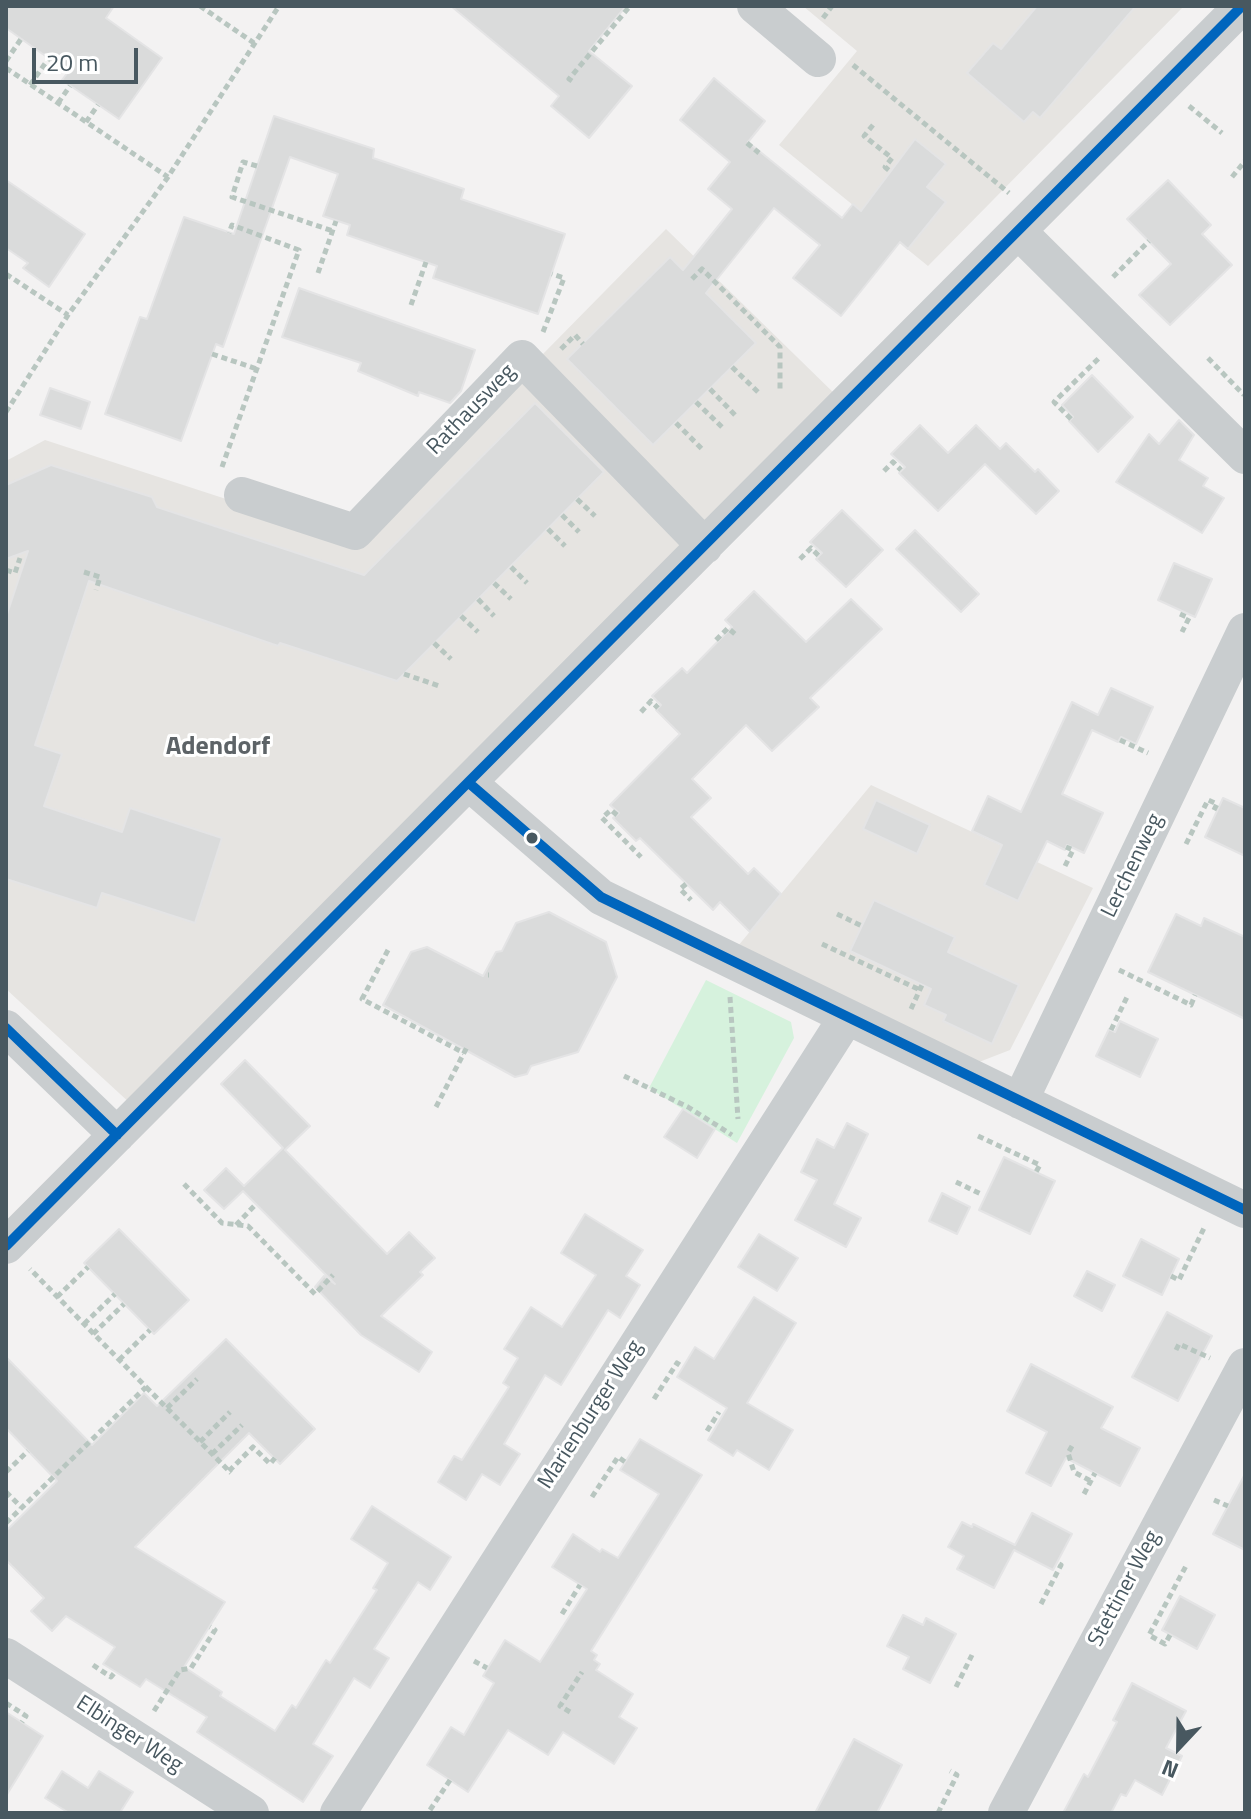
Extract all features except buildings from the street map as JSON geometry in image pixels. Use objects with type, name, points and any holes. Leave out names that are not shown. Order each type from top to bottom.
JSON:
[{"type":"street","points":[[755,6],[818,59]]},
{"type":"street","points":[[6,1246],[1242,6]]},
{"type":"street","points":[[1026,222],[1088,300],[1245,456]]},
{"type":"street","name":"Rathausweg","points":[[231,484],[355,532],[522,358],[705,546]]},
{"type":"street","name":"Lerchenweg","points":[[1020,1101],[1089,956],[1231,698],[1245,631]]},
{"type":"street","points":[[469,783],[601,897],[1232,1204]]},
{"type":"street","name":"Marienburger Weg","points":[[338,1813],[846,1018]]},
{"type":"street","points":[[6,1028],[117,1135]]},
{"type":"street","name":"Stettiner Weg","points":[[1006,1813],[1230,1357]]},
{"type":"street","name":"Elbinger Weg","points":[[6,1656],[251,1813]]},
{"type":"path","points":[[200,6],[254,43]]},
{"type":"path","points":[[6,412],[68,315],[168,177],[279,6]]},
{"type":"path","points":[[572,81],[569,79],[630,6]]},
{"type":"path","points":[[6,61],[21,39]]},
{"type":"path","points":[[30,85],[49,58]]},
{"type":"path","points":[[818,59],[848,62],[1026,222]]},
{"type":"path","points":[[6,68],[168,177]]},
{"type":"path","points":[[58,103],[70,86]]},
{"type":"path","points":[[86,122],[98,105]]},
{"type":"path","points":[[873,125],[864,136],[892,158],[885,167],[891,172]]},
{"type":"path","points":[[747,143],[759,153]]},
{"type":"path","points":[[1232,177],[1245,161]]},
{"type":"path","points":[[257,166],[243,162],[232,197],[333,231]]},
{"type":"path","points":[[318,273],[336,221]]},
{"type":"path","points":[[229,233],[232,225],[299,250],[257,369],[231,484]]},
{"type":"path","points":[[1088,300],[1149,241]]},
{"type":"path","points":[[411,305],[426,262]]},
{"type":"path","points":[[692,279],[702,269],[780,347],[780,392]]},
{"type":"path","points":[[6,274],[68,315]]},
{"type":"path","points":[[529,366],[564,278],[552,274]]},
{"type":"path","points":[[1071,419],[1054,402],[1123,334]]},
{"type":"path","points":[[212,354],[257,369]]},
{"type":"path","points":[[1208,358],[1244,395]]},
{"type":"path","points":[[732,367],[760,394]]},
{"type":"path","points":[[710,389],[736,416]]},
{"type":"path","points":[[696,402],[724,429]]},
{"type":"path","points":[[676,423],[702,449]]},
{"type":"path","points":[[884,471],[893,462],[901,470]]},
{"type":"path","points":[[577,499],[595,516]]},
{"type":"path","points":[[562,515],[579,532]]},
{"type":"path","points":[[548,529],[565,546]]},
{"type":"path","points":[[800,559],[811,548],[819,556]]},
{"type":"path","points":[[6,570],[15,573],[20,558]]},
{"type":"path","points":[[511,567],[527,583]]},
{"type":"path","points":[[84,572],[100,577],[96,590]]},
{"type":"path","points":[[494,583],[511,599]]},
{"type":"path","points":[[478,599],[494,616]]},
{"type":"path","points":[[1180,614],[1189,618],[1182,632]]},
{"type":"path","points":[[461,616],[478,632]]},
{"type":"path","points":[[716,640],[728,628],[736,635]]},
{"type":"path","points":[[434,643],[451,659]]},
{"type":"path","points":[[404,674],[439,686]]},
{"type":"path","points":[[641,712],[651,701],[658,708]]},
{"type":"path","points":[[1186,844],[1208,800],[1217,804],[1213,812]]},
{"type":"path","points":[[617,815],[611,810],[602,818],[641,857]]},
{"type":"path","points":[[1065,866],[1073,850],[1066,847]]},
{"type":"path","points":[[837,914],[862,926]]},
{"type":"path","points":[[822,944],[920,990]]},
{"type":"path","points":[[388,950],[362,999],[466,1050],[436,1107]]},
{"type":"path","points":[[1089,956],[1191,1005],[1195,995]]},
{"type":"path","points":[[624,1076],[688,1107],[739,1140],[728,961]]},
{"type":"path","points":[[1111,1030],[1128,995]]},
{"type":"path","points":[[978,1136],[1040,1165],[1036,1172]]},
{"type":"path","points":[[956,1182],[983,1195]]},
{"type":"path","points":[[184,1184],[222,1223],[248,1226],[315,1294],[333,1275]]},
{"type":"path","points":[[236,1225],[256,1204]]},
{"type":"path","points":[[1171,1276],[1179,1280],[1232,1204]]},
{"type":"path","points":[[6,1246],[230,1472],[253,1447],[270,1464],[275,1458]]},
{"type":"path","points":[[57,1297],[88,1267]]},
{"type":"path","points":[[84,1324],[115,1294]]},
{"type":"path","points":[[93,1334],[124,1304]]},
{"type":"path","points":[[119,1360],[150,1330]]},
{"type":"path","points":[[1176,1350],[1179,1344],[1210,1360],[1230,1357]]},
{"type":"path","points":[[654,1399],[677,1363],[683,1367]]},
{"type":"path","points":[[167,1408],[197,1379]]},
{"type":"path","points":[[6,1523],[146,1387]]},
{"type":"path","points":[[200,1442],[230,1412]]},
{"type":"path","points":[[707,1431],[719,1412]]},
{"type":"path","points":[[212,1454],[242,1425]]},
{"type":"path","points":[[1072,1446],[1068,1453],[1074,1472],[1091,1481]]},
{"type":"path","points":[[6,1472],[28,1451]]},
{"type":"path","points":[[592,1497],[618,1457],[625,1462]]},
{"type":"path","points":[[1084,1494],[1095,1473]]},
{"type":"path","points":[[6,1492],[21,1507]]},
{"type":"path","points":[[1041,1604],[1061,1565],[1057,1563]]},
{"type":"path","points":[[1170,1635],[1165,1644],[1149,1635],[1187,1564]]},
{"type":"path","points":[[562,1614],[580,1585]]},
{"type":"path","points":[[136,1739],[180,1670],[191,1668],[215,1630],[210,1627]]},
{"type":"path","points":[[956,1687],[972,1655]]},
{"type":"path","points":[[93,1665],[111,1677],[115,1672]]},
{"type":"path","points":[[570,1712],[560,1706],[582,1672]]},
{"type":"path","points":[[6,1703],[26,1716],[22,1722]]},
{"type":"path","points":[[938,1813],[957,1775],[950,1771]]},
{"type":"path","points":[[430,1810],[450,1780]]},
{"type":"shaded area","points":[[803,6],[1184,6],[928,266],[779,145],[857,51]]},
{"type":"shaded area","points":[[666,229],[840,399],[132,1105],[6,989],[6,461],[45,440],[358,542]]},
{"type":"shaded area","points":[[871,785],[1093,888],[1010,1050],[979,1062],[738,946]]},
{"type":"green space","points":[[706,980],[791,1022],[794,1038],[737,1143],[649,1088]]},
{"type":"transit line","points":[[6,1246],[1242,6]]},
{"type":"transit line","points":[[469,783],[601,897],[1245,1210]]},
{"type":"transit line","points":[[6,1028],[117,1135]]},
{"type":"district","name":"Adendorf","points":[[218,748]]}]
